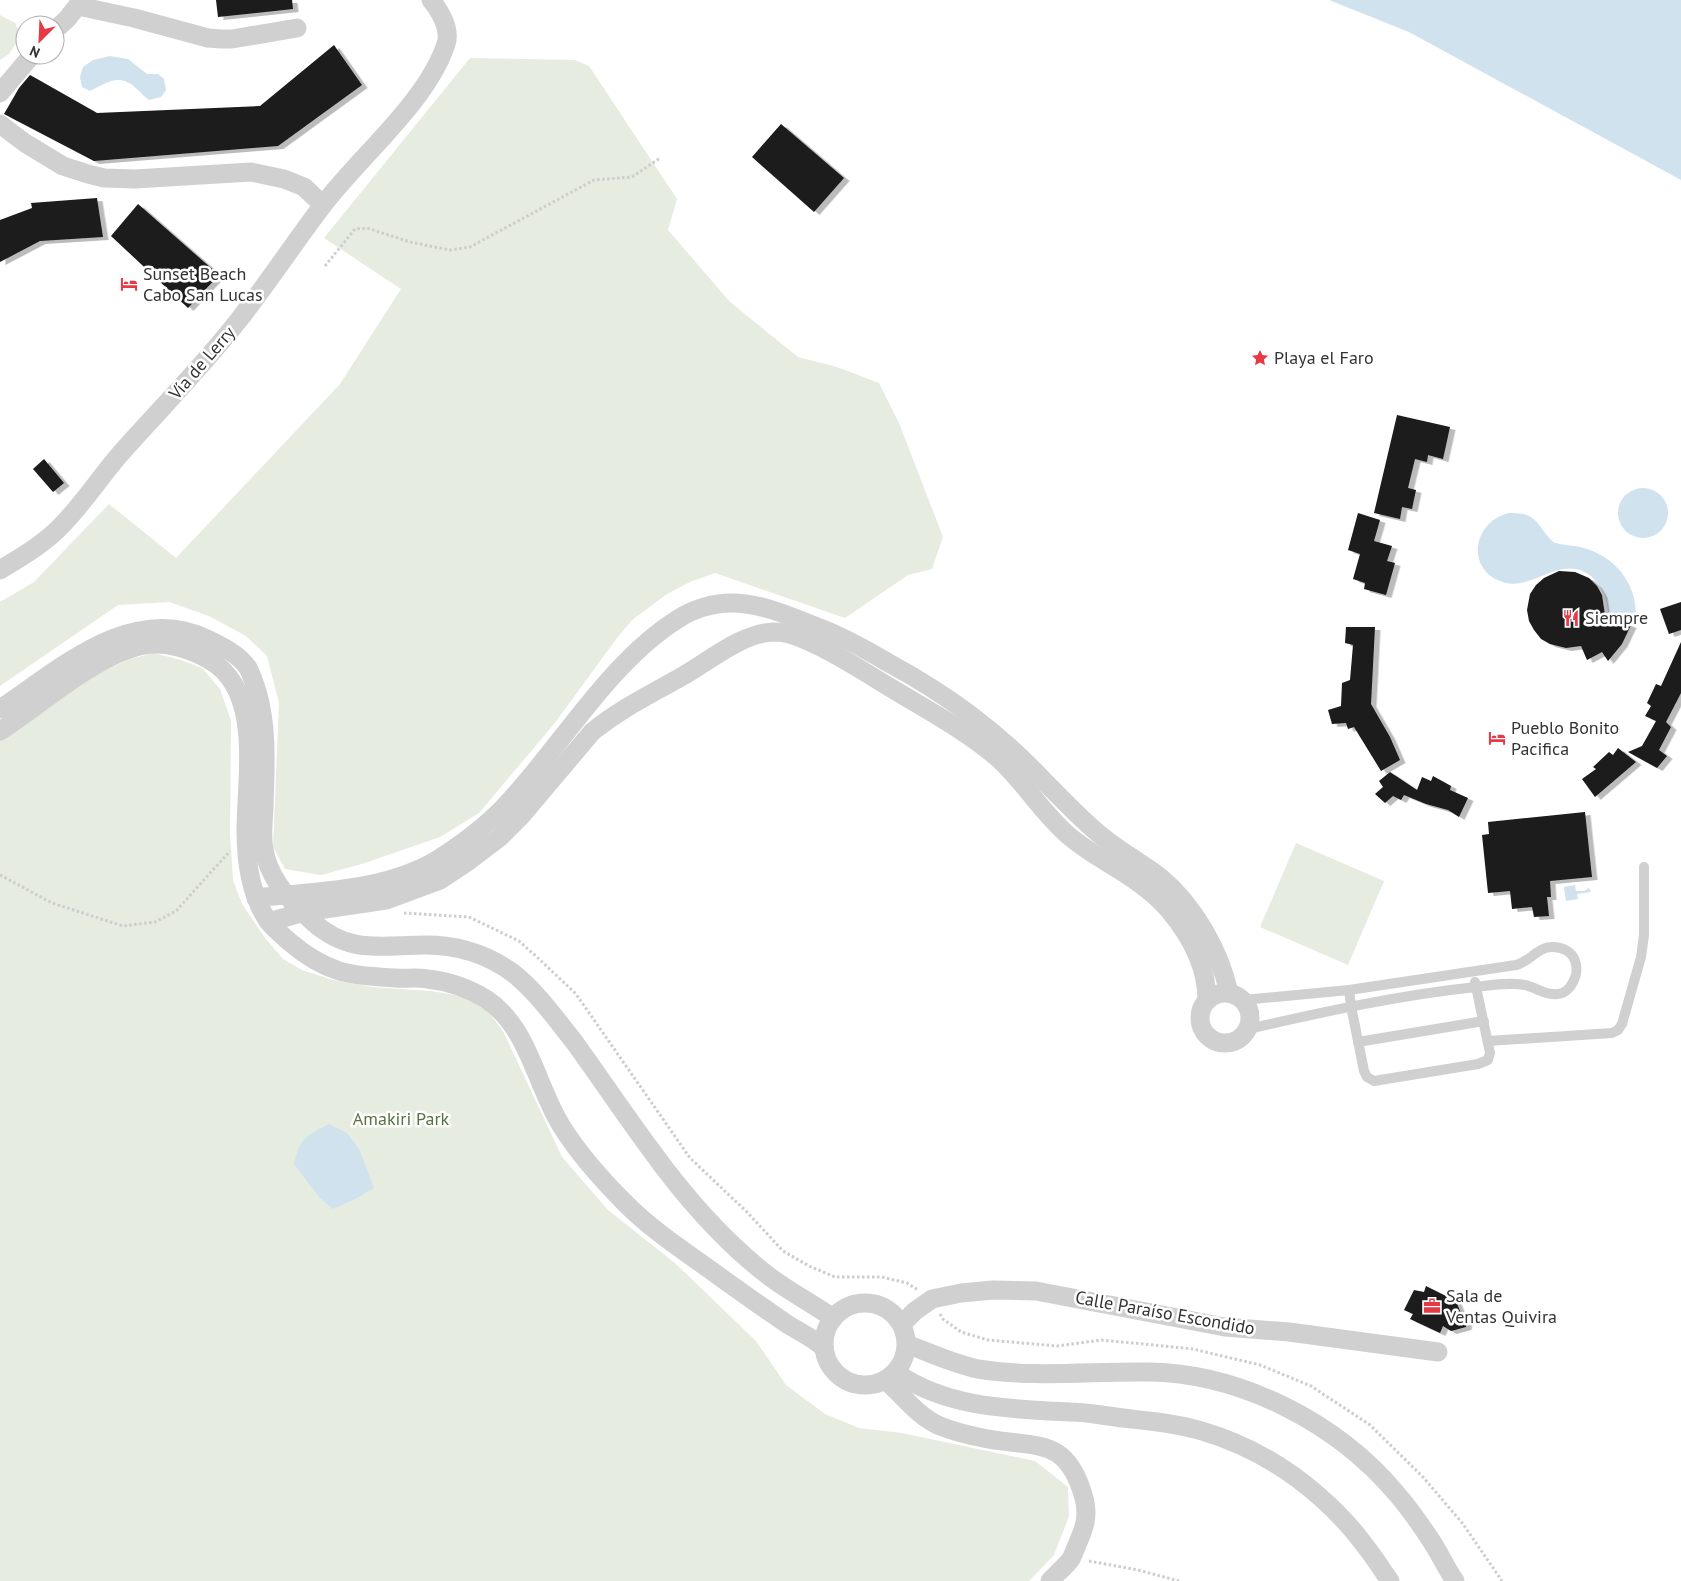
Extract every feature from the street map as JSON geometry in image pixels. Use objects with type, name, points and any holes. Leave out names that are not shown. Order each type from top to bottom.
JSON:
[{"type":"street","name":"Vía de Lerry","points":[[0,570],[44,542],[62,526],[121,454],[172,399],[237,322],[323,205],[398,119],[422,88],[436,67],[447,43],[448,36],[442,17],[430,0]]},
{"type":"street","points":[[65,19],[80,3],[208,38],[232,39],[297,28]]},
{"type":"street","points":[[0,92],[23,65]]},
{"type":"street","points":[[0,124],[25,143],[63,166],[88,174],[104,178],[135,179],[252,172],[284,179],[304,187],[323,205]]},
{"type":"street","points":[[256,898],[358,887],[405,875],[434,862],[459,846],[505,806],[628,660],[646,643],[678,618],[696,610],[730,603],[751,605],[772,610],[838,635],[915,677],[984,724],[1026,761],[1088,824],[1158,876],[1178,895],[1198,920],[1216,953],[1236,997],[1248,1007],[1250,1014],[1248,1029],[1238,1041],[1222,1044],[1207,1037],[1202,1030],[1200,1014],[1207,1000],[1213,995],[1221,993],[1236,997]]},
{"type":"street","points":[[0,709],[72,660],[126,632],[147,629],[167,629],[186,632],[201,636],[237,656],[247,666],[253,678],[262,707],[265,740],[263,848],[272,875],[286,895],[313,922],[326,932],[340,939],[364,946],[428,945],[455,947],[490,958],[517,976],[556,1018],[684,1194],[753,1264],[774,1280],[833,1318]]},
{"type":"street","points":[[269,922],[304,912],[386,900],[440,880],[499,838],[522,815],[592,732],[603,723],[645,696],[732,646],[755,636],[774,632],[800,637],[856,666],[980,743],[1001,761],[1069,836],[1143,886],[1169,910],[1193,948],[1203,970],[1207,986],[1207,1000]]},
{"type":"street","points":[[0,731],[92,667],[124,651],[145,645],[158,644],[186,650],[210,659],[225,670],[236,687],[247,720],[246,834],[248,863],[256,898],[269,922],[303,954],[339,971],[395,978],[425,978],[471,992],[494,1005],[505,1015],[527,1051],[563,1128],[593,1167],[627,1205],[666,1239],[792,1328],[811,1337],[824,1348]]},
{"type":"street","name":"Calle Paraíso Escondido","points":[[902,1324],[914,1311],[932,1299],[977,1291],[1036,1291],[1225,1327],[1289,1332],[1438,1352]]},
{"type":"street","points":[[869,1303],[882,1306],[902,1324],[906,1344],[905,1354],[890,1376],[872,1384],[859,1384],[846,1380],[835,1372],[824,1348],[826,1332],[833,1318],[843,1309],[856,1304],[869,1303]]},
{"type":"street","points":[[906,1344],[976,1368],[1010,1373],[1151,1372],[1183,1374],[1233,1386],[1272,1400],[1325,1428],[1352,1449],[1377,1473],[1396,1493],[1432,1542],[1455,1581]]},
{"type":"street","points":[[890,1376],[924,1417],[939,1425],[960,1433],[988,1439],[1042,1446],[1054,1450],[1071,1464],[1080,1485],[1087,1517],[1071,1559],[1050,1581]]},
{"type":"street","points":[[890,1376],[965,1403],[1005,1408],[1072,1412],[1172,1424],[1200,1430],[1228,1440],[1261,1454],[1294,1476],[1320,1497],[1366,1546],[1390,1581]]},
{"type":"lane","points":[[1488,1041],[1612,1033],[1618,1030],[1625,1014],[1641,957],[1644,935],[1644,867]]},
{"type":"lane","points":[[1236,997],[1349,990],[1473,972],[1522,964],[1541,949],[1550,947],[1559,947],[1568,951],[1574,957],[1576,965],[1575,978],[1572,984],[1561,994],[1515,984],[1476,986],[1351,1006],[1248,1029]]},
{"type":"lane","points":[[1349,990],[1364,1071],[1367,1077],[1374,1081],[1478,1064],[1488,1060],[1490,1053],[1488,1041],[1473,972]]},
{"type":"lane","points":[[1358,1042],[1484,1021]]},
{"type":"path","points":[[325,266],[354,230],[367,228],[410,242],[450,250],[470,247],[594,180],[632,177],[660,158]]},
{"type":"path","points":[[0,875],[52,903],[123,926],[155,922],[176,910],[246,834]]},
{"type":"path","points":[[404,913],[469,917],[519,941],[576,994],[690,1158],[747,1212],[783,1251],[809,1266],[835,1277],[858,1276],[908,1283],[932,1299]]},
{"type":"path","points":[[1071,1559],[1138,1570],[1180,1581]]},
{"type":"green space","points":[[0,15],[15,23],[15,45],[9,54],[0,60]]},
{"type":"green space","points":[[470,58],[575,60],[589,66],[677,199],[668,230],[730,302],[798,357],[837,367],[879,383],[899,423],[943,537],[932,569],[908,575],[845,618],[715,573],[692,581],[667,594],[632,620],[554,724],[479,813],[440,837],[362,864],[321,875],[285,869],[273,847],[279,703],[267,656],[246,636],[209,616],[169,602],[118,605],[0,686],[0,602],[34,582],[109,504],[176,558],[340,384],[401,289],[324,238]]},
{"type":"green space","name":"Amakiri Park","points":[[154,653],[202,668],[220,689],[231,721],[230,834],[233,880],[242,904],[265,938],[283,959],[302,970],[333,980],[372,987],[431,991],[461,996],[488,1011],[503,1031],[562,1157],[608,1210],[676,1264],[756,1341],[786,1385],[825,1414],[859,1428],[902,1433],[1035,1461],[1068,1487],[1069,1516],[1054,1555],[1029,1581],[0,1581],[0,737],[99,673],[130,659]]},
{"type":"green space","points":[[1296,843],[1384,881],[1348,965],[1260,927]]},
{"type":"water","points":[[1329,0],[1681,0],[1681,180],[1409,32]]},
{"type":"water","points":[[110,56],[128,59],[147,74],[158,74],[164,79],[166,90],[161,97],[149,100],[131,84],[119,80],[108,82],[90,91],[82,87],[80,77],[83,67],[93,60]]},
{"type":"water","points":[[1638,488],[1648,488],[1661,495],[1668,508],[1668,518],[1661,531],[1648,538],[1638,538],[1629,534],[1622,527],[1618,518],[1618,508],[1622,499],[1629,492]]},
{"type":"water","points":[[1509,513],[1526,515],[1536,521],[1553,542],[1596,552],[1616,566],[1630,586],[1634,597],[1636,609],[1635,622],[1608,612],[1606,599],[1600,587],[1595,580],[1583,571],[1559,570],[1524,582],[1512,584],[1500,581],[1489,574],[1482,566],[1478,555],[1478,545],[1488,525],[1497,518]]},
{"type":"water","points":[[1575,885],[1576,891],[1584,891],[1589,888],[1591,892],[1577,894],[1578,899],[1566,901],[1564,887]]},
{"type":"water","points":[[329,1124],[347,1133],[359,1149],[374,1188],[333,1209],[319,1197],[294,1164],[299,1148],[305,1139]]},
{"type":"building","points":[[216,0],[292,0],[293,9],[218,17]]},
{"type":"building","points":[[334,45],[362,85],[278,146],[94,161],[4,114],[19,88],[30,75],[97,113],[260,106]]},
{"type":"building","points":[[781,124],[844,178],[814,212],[752,157]]},
{"type":"building","points":[[97,198],[103,237],[40,241],[0,262],[0,220],[32,208],[31,203]]},
{"type":"building","points":[[138,204],[219,275],[188,308],[111,236]]},
{"type":"building","points":[[1397,415],[1450,427],[1443,459],[1428,455],[1427,462],[1415,459],[1408,488],[1416,490],[1412,509],[1402,507],[1400,519],[1374,513]]},
{"type":"building","points":[[44,459],[64,483],[53,492],[33,469]]},
{"type":"building","points":[[1358,513],[1380,520],[1374,541],[1392,546],[1387,561],[1395,563],[1386,595],[1364,589],[1365,583],[1353,579],[1360,554],[1348,550]]},
{"type":"building","name":"Siempre","points":[[1559,571],[1575,572],[1589,578],[1602,595],[1605,615],[1631,625],[1622,644],[1608,661],[1602,652],[1587,660],[1581,646],[1566,648],[1550,644],[1541,639],[1529,621],[1527,610],[1530,594],[1544,578]]},
{"type":"building","points":[[1681,602],[1681,630],[1669,634],[1660,609]]},
{"type":"building","points":[[1346,627],[1375,627],[1371,704],[1390,737],[1400,760],[1381,771],[1354,727],[1348,729],[1346,723],[1332,724],[1328,710],[1341,706],[1342,683],[1350,680],[1353,645],[1345,643]]},
{"type":"building","points":[[1681,642],[1681,693],[1666,722],[1671,727],[1659,750],[1667,756],[1657,768],[1628,752],[1642,746],[1656,721],[1645,716],[1651,706],[1647,703],[1656,684],[1661,686]]},
{"type":"building","points":[[1618,748],[1636,762],[1595,797],[1582,779],[1596,769],[1593,767],[1609,752],[1613,755]]},
{"type":"building","points":[[1390,772],[1417,790],[1422,777],[1431,781],[1433,776],[1451,786],[1450,790],[1468,798],[1459,817],[1448,810],[1404,795],[1401,800],[1393,796],[1385,803],[1375,794],[1383,787],[1379,781]]},
{"type":"building","points":[[1585,812],[1592,877],[1550,881],[1551,897],[1547,897],[1549,916],[1534,917],[1532,907],[1512,909],[1510,891],[1488,893],[1482,835],[1489,834],[1488,822]]},
{"type":"building","name":"Sala de Ventas Quivira","points":[[1426,1286],[1456,1301],[1460,1311],[1468,1316],[1466,1327],[1451,1331],[1443,1326],[1440,1333],[1410,1319],[1413,1314],[1404,1310],[1414,1290],[1424,1292]]},
{"type":"place","name":"Sunset Beach Cabo San Lucas","points":[[129,284]]},
{"type":"place","name":"Playa el Faro","points":[[1260,358]]},
{"type":"place","name":"Siempre","points":[[1571,618]]},
{"type":"place","name":"Pueblo Bonito Pacifica","points":[[1497,738]]},
{"type":"place","name":"Sala de Ventas Quivira","points":[[1432,1306]]}]
